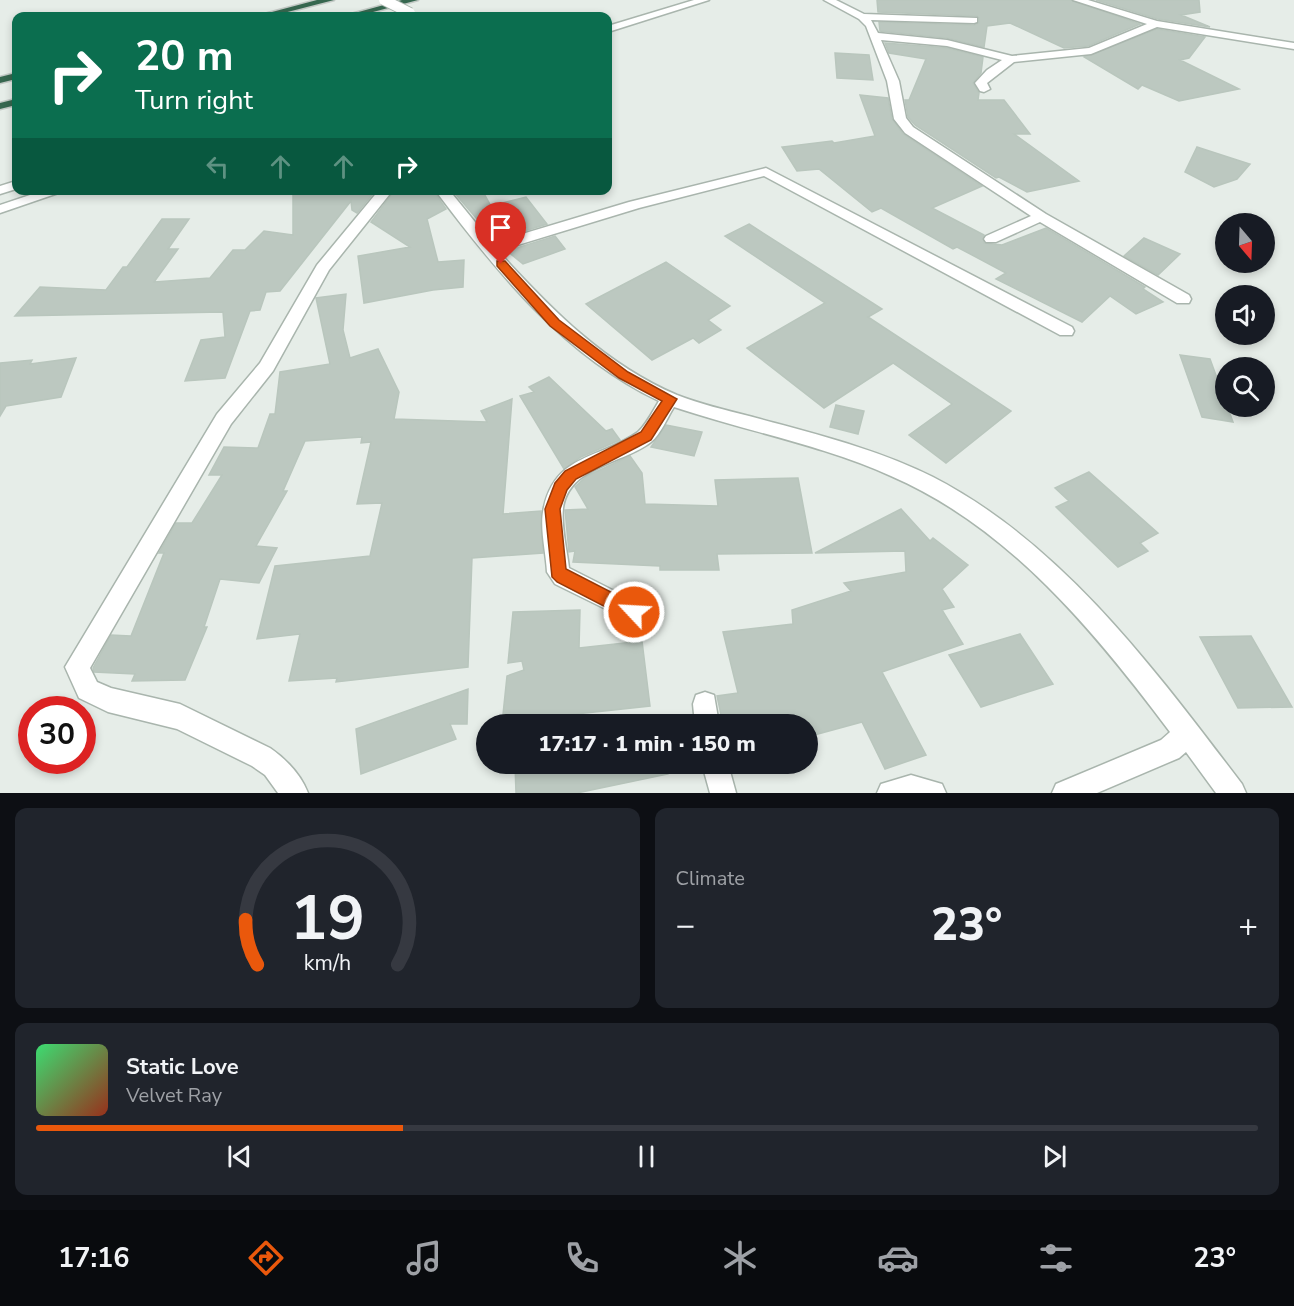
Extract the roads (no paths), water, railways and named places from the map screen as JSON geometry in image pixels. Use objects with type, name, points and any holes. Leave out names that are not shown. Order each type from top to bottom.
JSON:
[{"type":"highway","points":[[279,12],[329,0]]},
{"type":"highway","points":[[365,12],[413,0]]},
{"type":"street","points":[[384,0],[406,12]]},
{"type":"street","points":[[626,12],[669,0]]},
{"type":"street","points":[[612,28],[704,0]]},
{"type":"street","points":[[829,0],[862,17],[870,25],[893,81],[903,125],[950,159],[1041,217],[1183,299]]},
{"type":"street","points":[[1078,0],[1156,24],[1294,46]]},
{"type":"street","points":[[862,17],[974,20]]},
{"type":"street","points":[[984,89],[981,83],[984,79],[1001,64],[1012,59],[1091,51],[1156,24]]},
{"type":"street","points":[[874,36],[946,43],[1012,59]]},
{"type":"street","points":[[488,249],[634,205],[768,173],[1066,331]]},
{"type":"street","points":[[0,209],[45,195]]},
{"type":"street","points":[[295,793],[274,766],[261,757],[180,717],[108,700],[88,690],[77,667],[224,419],[267,367],[322,268],[383,195]]},
{"type":"street","points":[[445,195],[488,249],[555,323],[624,375],[670,399],[888,466],[951,497],[1049,573],[1085,610],[1233,793]]},
{"type":"street","points":[[991,239],[1041,217]]},
{"type":"street","points":[[634,612],[562,577],[558,572],[553,509],[560,487],[571,475],[646,436],[670,399]]},
{"type":"street","points":[[1065,793],[1170,749],[1187,734]]},
{"type":"street","points":[[718,774],[723,793]]},
{"type":"street","points":[[890,793],[911,788],[933,793]]}]
